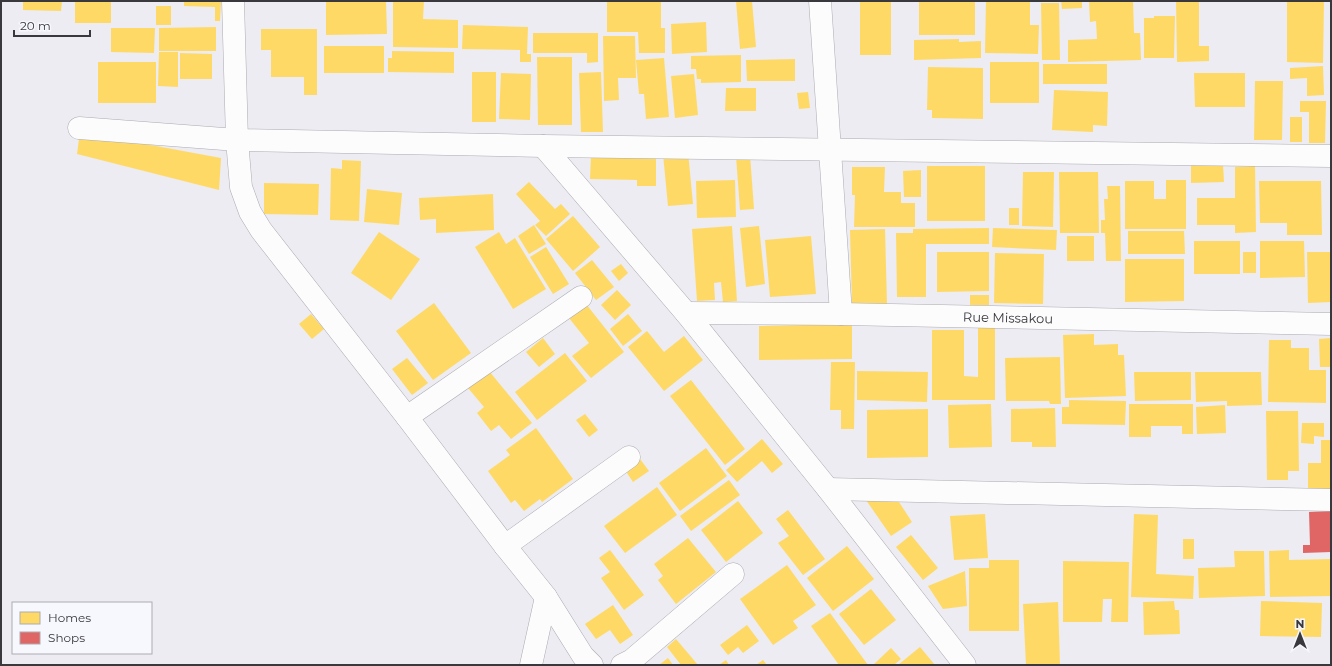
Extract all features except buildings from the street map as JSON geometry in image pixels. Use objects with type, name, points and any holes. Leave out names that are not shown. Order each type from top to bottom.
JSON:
[{"type":"street","points":[[233,1],[237,140],[241,187],[250,212],[261,230],[546,597],[583,656],[592,665]]},
{"type":"street","points":[[820,1],[841,314]]},
{"type":"street","points":[[79,128],[237,140],[543,146],[1331,156]]},
{"type":"street","points":[[543,146],[686,313],[828,489],[965,665]]},
{"type":"street","points":[[407,417],[582,297]]},
{"type":"street","name":"Rue Missakou","points":[[686,313],[841,314],[1331,324]]},
{"type":"street","points":[[505,546],[629,457]]},
{"type":"street","points":[[828,489],[1331,500]]},
{"type":"street","points":[[622,665],[632,660],[733,574]]},
{"type":"street","points":[[531,665],[546,597]]}]
